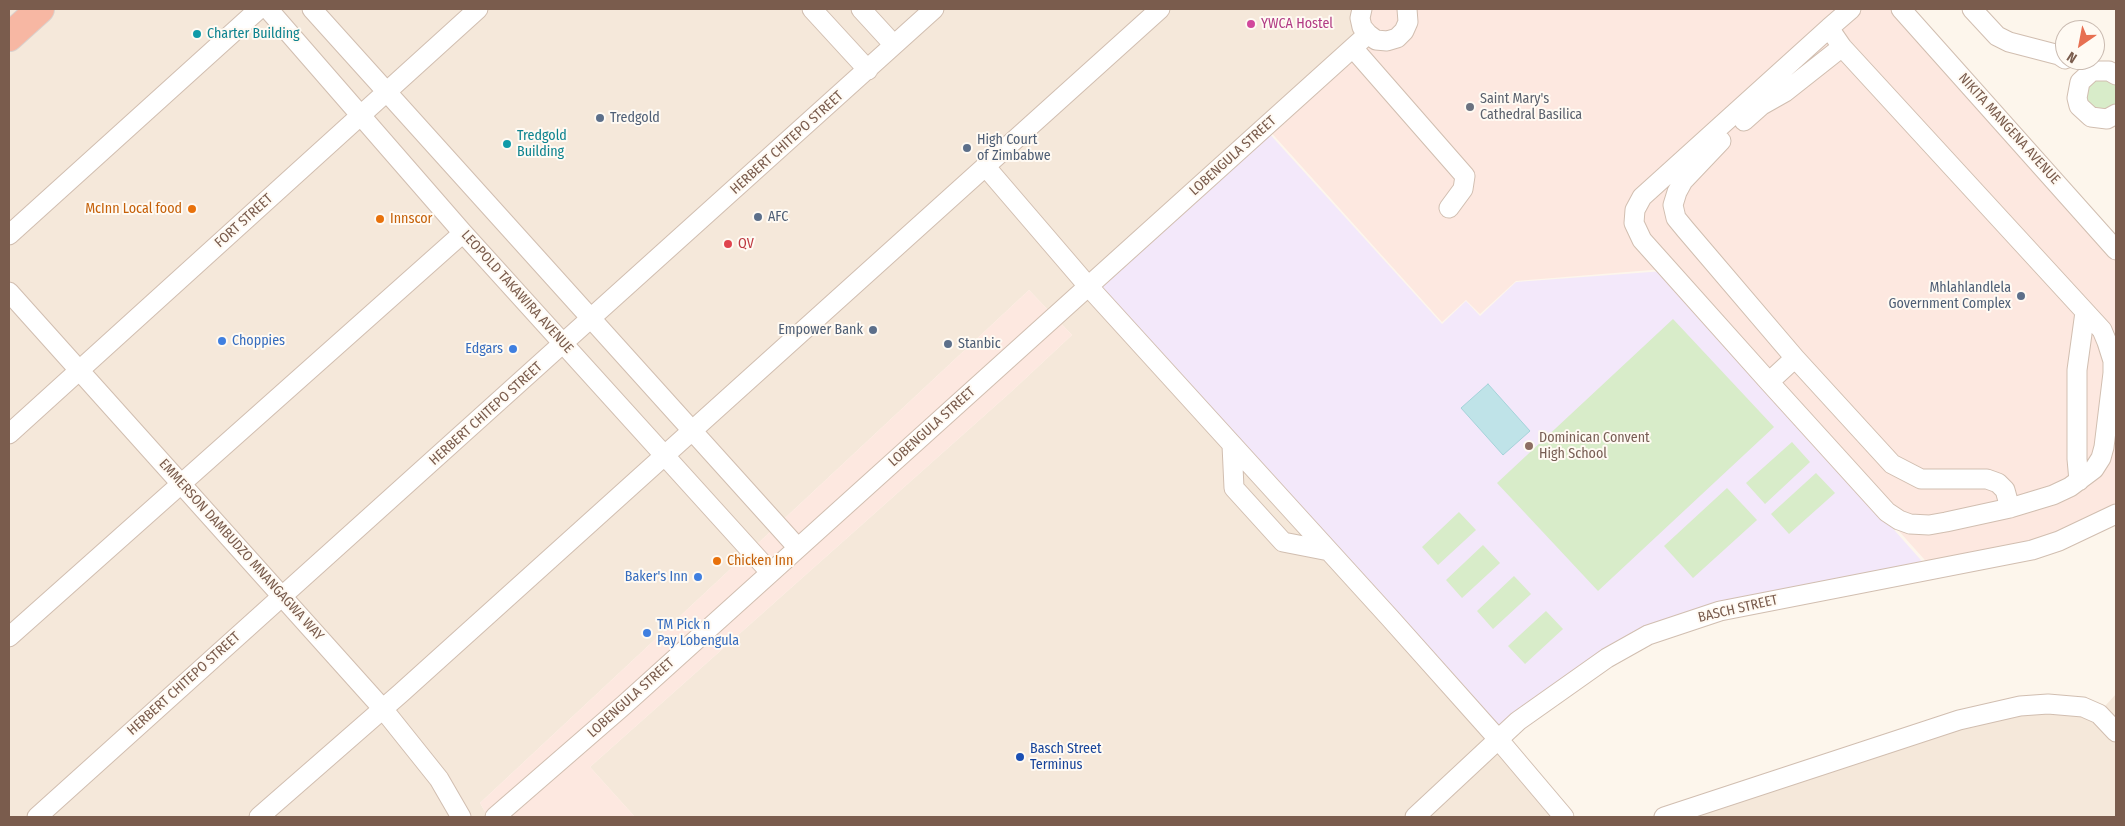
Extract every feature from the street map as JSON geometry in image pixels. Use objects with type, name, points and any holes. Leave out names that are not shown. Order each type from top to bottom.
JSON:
[{"type":"highway","points":[[9,37],[40,9]]},
{"type":"street","points":[[9,235],[259,9]]},
{"type":"street","name":"LEOPOLD TAKAWIRA AVENUE","points":[[268,9],[463,233],[770,572]]},
{"type":"street","points":[[312,9],[388,91],[798,548]]},
{"type":"street","name":"FORT STREET","points":[[9,434],[478,9]]},
{"type":"street","points":[[812,9],[868,70]]},
{"type":"street","points":[[861,9],[894,45]]},
{"type":"street","name":"HERBERT CHITEPO STREET","points":[[36,817],[564,344],[934,9]]},
{"type":"street","points":[[260,817],[383,709],[1160,9]]},
{"type":"street","points":[[1362,9],[1360,18],[1362,27],[1376,40],[1387,41],[1397,38],[1404,32],[1408,22],[1407,9]]},
{"type":"street","points":[[1829,28],[1842,47],[2102,330],[2113,361],[2113,374],[2101,458],[2094,469],[2079,481],[2053,495],[2010,508],[1929,525],[1910,524],[1887,512],[1642,240],[1634,223],[1635,210],[1642,197],[1829,28],[1851,9]]},
{"type":"street","name":"NIKITA MANGENA AVENUE","points":[[1901,9],[2116,250]]},
{"type":"street","points":[[1972,9],[1997,36],[2009,42],[2055,54]]},
{"type":"street","name":"LOBENGULA STREET","points":[[495,817],[624,706],[770,572],[1368,34]]},
{"type":"street","points":[[1842,47],[1785,92],[1762,105],[1727,134],[1683,182],[1677,192],[1673,205],[1676,218],[1795,358],[1892,464],[1920,479],[1987,479],[1998,483],[2005,490],[2010,508]]},
{"type":"street","points":[[1353,48],[1464,176],[1463,189],[1449,208]]},
{"type":"street","points":[[2078,70],[2085,76]]},
{"type":"street","points":[[2116,74],[2100,70],[2085,76],[2080,82],[2077,98],[2084,112],[2098,119],[2106,119],[2116,114]]},
{"type":"street","points":[[985,166],[1088,286],[1329,551],[1498,740],[1564,817]]},
{"type":"street","points":[[9,637],[463,233]]},
{"type":"street","name":"EMMERSON DAMBUDZO MNANGAGWA WAY","points":[[9,292],[383,709],[439,779],[461,817]]},
{"type":"street","points":[[2079,481],[2077,459],[2077,370],[2085,312]]},
{"type":"street","points":[[1769,382],[1795,358]]},
{"type":"street","points":[[1232,445],[1234,488],[1283,542],[1329,551]]},
{"type":"street","name":"BASCH STREET","points":[[1415,817],[1518,721],[1608,658],[1648,635],[1720,612],[2032,550],[2084,531],[2116,514]]},
{"type":"street","points":[[1664,817],[1959,720],[2020,706],[2048,704],[2083,707],[2099,714],[2116,732]]},
{"type":"shaded area","points":[[9,9],[1358,9],[1360,35],[1083,287],[1555,817],[635,817],[590,767],[1012,391],[1072,335],[1029,290],[480,803],[488,817],[9,817]]},
{"type":"shaded area","points":[[1365,9],[1898,9],[2116,255],[2116,509],[2091,525],[1932,568],[1664,269],[1516,281],[1480,314],[1466,300],[1442,322],[1267,128],[1371,34]]},
{"type":"shaded area","name":"Dominican Convent High School","points":[[1267,131],[1442,324],[1466,301],[1480,316],[1516,282],[1664,271],[1928,568],[1645,633],[1497,732],[1094,286]]},
{"type":"shaded area","points":[[1029,290],[1072,335],[1012,391],[590,767],[635,817],[488,817],[480,803]]},
{"type":"shaded area","points":[[2116,694],[2116,817],[1675,817],[2022,710],[2095,717]]},
{"type":"green space","points":[[2116,78],[2116,111],[2086,110],[2084,82]]},
{"type":"green space","points":[[1673,319],[1774,427],[1598,591],[1497,483]]},
{"type":"green space","points":[[1792,442],[1810,462],[1765,504],[1746,483]]},
{"type":"green space","points":[[1816,473],[1835,493],[1789,534],[1771,514]]},
{"type":"green space","points":[[1727,488],[1757,520],[1693,578],[1664,546]]},
{"type":"green space","points":[[1459,512],[1476,530],[1438,565],[1422,547]]},
{"type":"green space","points":[[1483,545],[1500,563],[1462,598],[1446,580]]},
{"type":"green space","points":[[1514,576],[1531,594],[1493,629],[1477,611]]},
{"type":"green space","points":[[1546,611],[1563,629],[1525,664],[1508,646]]},
{"type":"water","points":[[1488,384],[1530,431],[1503,455],[1461,408]]},
{"type":"place","name":"YWCA Hostel","points":[[1251,24]]},
{"type":"place","name":"Charter Building","points":[[197,34]]},
{"type":"place","name":"Saint Mary's Cathedral Basilica","points":[[1470,107]]},
{"type":"place","name":"Tredgold","points":[[600,118]]},
{"type":"place","name":"Tredgold Building","points":[[507,144]]},
{"type":"place","name":"High Court of Zimbabwe","points":[[967,148]]},
{"type":"place","name":"McInn Local food","points":[[192,209]]},
{"type":"place","name":"AFC","points":[[758,217]]},
{"type":"place","name":"Innscor","points":[[380,219]]},
{"type":"place","name":"QV","points":[[728,244]]},
{"type":"place","name":"Mhlahlandlela Government Complex","points":[[2021,296]]},
{"type":"place","name":"Empower Bank","points":[[873,330]]},
{"type":"place","name":"Choppies","points":[[222,341]]},
{"type":"place","name":"Stanbic","points":[[948,344]]},
{"type":"place","name":"Edgars","points":[[513,349]]},
{"type":"place","name":"Dominican Convent High School","points":[[1529,446]]},
{"type":"place","name":"Chicken Inn","points":[[717,561]]},
{"type":"place","name":"Baker's Inn","points":[[698,577]]},
{"type":"place","name":"TM Pick n Pay Lobengula","points":[[647,633]]},
{"type":"place","name":"Basch Street Terminus","points":[[1020,757]]}]
